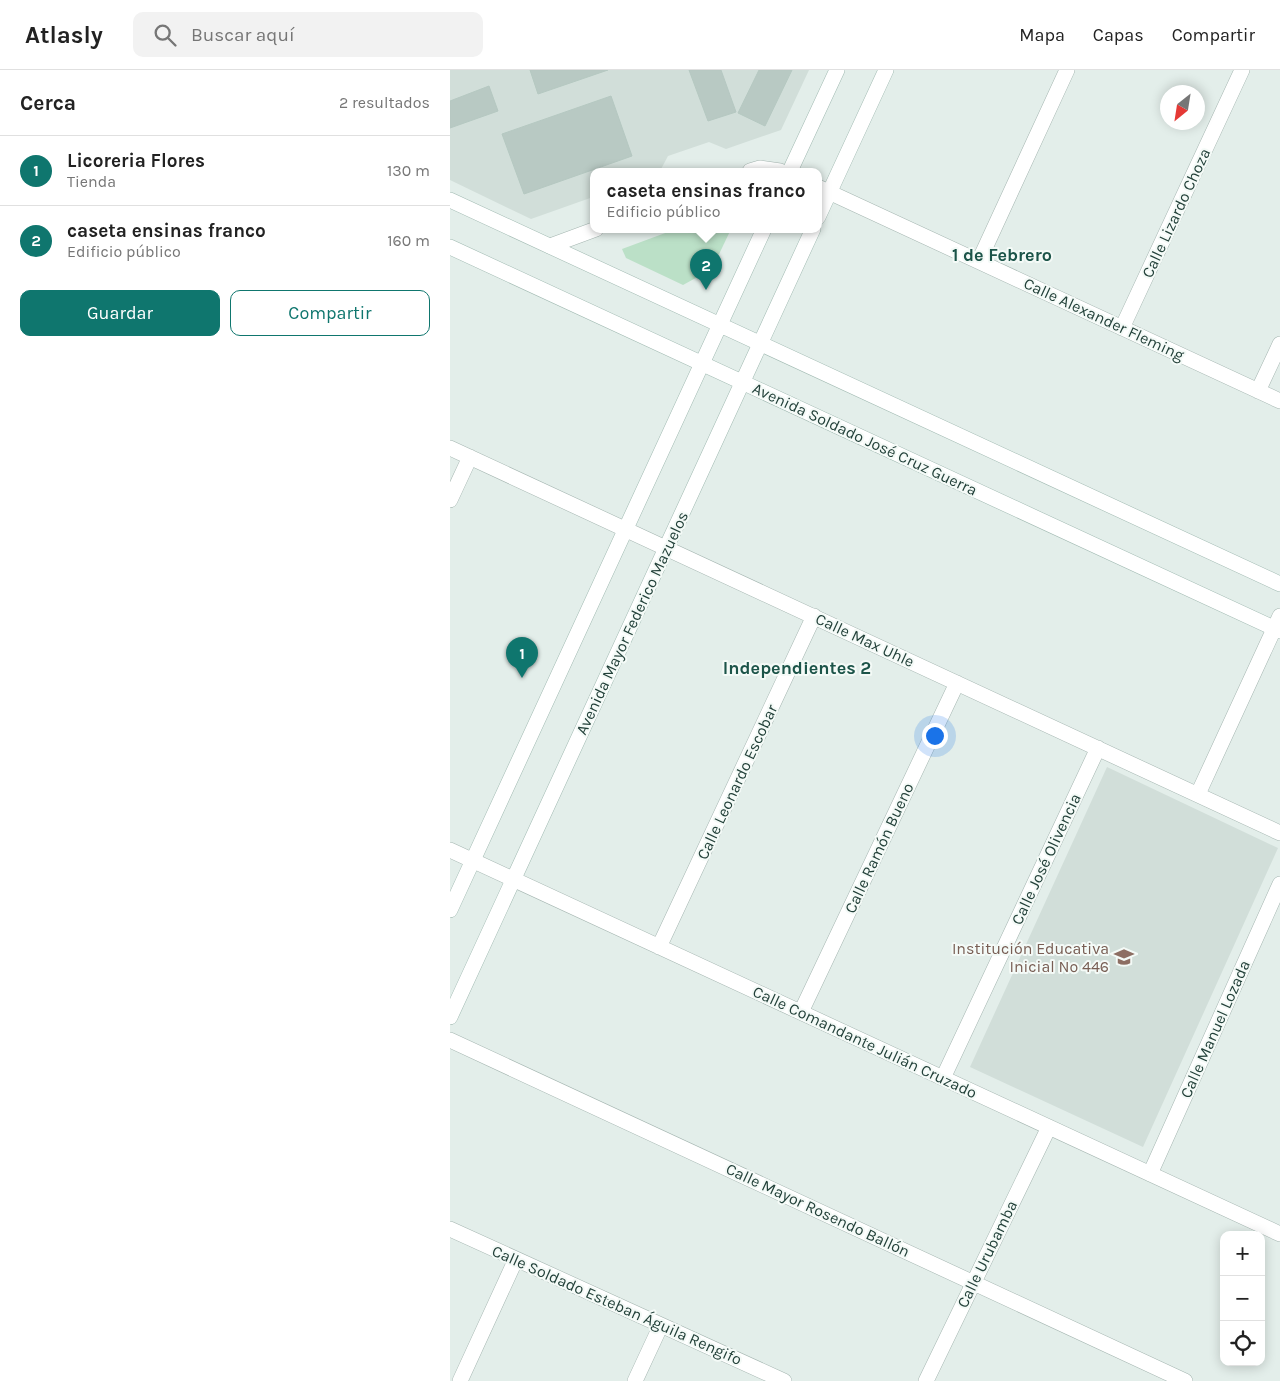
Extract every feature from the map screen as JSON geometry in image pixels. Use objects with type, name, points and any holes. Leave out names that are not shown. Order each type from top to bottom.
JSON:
[{"type":"street","points":[[791,168],[837,70]]},
{"type":"street","points":[[824,189],[886,70]]},
{"type":"street","points":[[979,261],[1067,70]]},
{"type":"street","name":"Calle Lizardo Choza","points":[[1122,328],[1242,70]]},
{"type":"street","name":"Calle Alexander Fleming","points":[[824,189],[1280,401]]},
{"type":"street","points":[[450,200],[1280,584]]},
{"type":"street","points":[[550,246],[590,231]]},
{"type":"street","points":[[450,910],[762,233]]},
{"type":"street","name":"Avenida Mayor Federico Mazuelos","points":[[450,1017],[811,233]]},
{"type":"street","name":"Avenida Soldado José Cruz Guerra","points":[[450,247],[702,364],[1278,625]]},
{"type":"street","points":[[1258,391],[1280,344]]},
{"type":"street","name":"Calle Max Uhle","points":[[450,448],[1280,833]]},
{"type":"street","points":[[450,500],[470,457]]},
{"type":"street","name":"Calle Leonardo Escobar","points":[[660,947],[814,616]]},
{"type":"street","points":[[1198,794],[1278,625]]},
{"type":"street","name":"Calle Ramón Bueno","points":[[801,1012],[957,683]]},
{"type":"street","name":"Calle José Olivencia","points":[[943,1078],[1098,748]]},
{"type":"street","name":"Calle Comandante Julián Cruzado","points":[[450,850],[1280,1234]]},
{"type":"street","name":"Calle Manuel Lozada","points":[[1150,1174],[1280,884]]},
{"type":"street","name":"Calle Mayor Rosendo Ballón","points":[[450,1040],[1185,1381]]},
{"type":"street","name":"Calle Urubamba","points":[[926,1381],[1049,1127]]},
{"type":"street","name":"Calle Soldado Esteban Águila Rengifo","points":[[450,1229],[784,1381]]},
{"type":"street","points":[[460,1381],[516,1259]]},
{"type":"street","points":[[635,1381],[661,1325]]},
{"type":"shaded area","points":[[450,70],[809,70],[781,130],[726,149],[709,142],[668,156],[662,168],[590,168],[590,198],[531,219],[450,180]]},
{"type":"shaded area","name":"Institución Educativa Inicial Nº 446","points":[[1107,767],[1278,848],[1143,1147],[970,1067]]},
{"type":"green space","points":[[665,233],[729,233],[712,269],[683,285],[626,258],[622,249]]},
{"type":"building","points":[[530,70],[608,70],[538,94]]},
{"type":"building","points":[[689,70],[721,70],[736,112],[708,121]]},
{"type":"building","points":[[759,70],[792,70],[765,126],[738,113]]},
{"type":"building","points":[[489,86],[498,111],[450,128],[450,101]]},
{"type":"building","points":[[611,96],[632,156],[598,168],[590,168],[590,171],[524,194],[502,134]]},
{"type":"place","name":"caseta ensinas franco","points":[[706,290]]},
{"type":"place","name":"Licoreria Flores","points":[[522,678]]},
{"type":"place","name":"Institución Educativa Inicial Nº 446","points":[[1124,957]]},
{"type":"district","name":"1 de Febrero","points":[[1002,255]]},
{"type":"district","name":"Independientes 2","points":[[797,668]]}]
